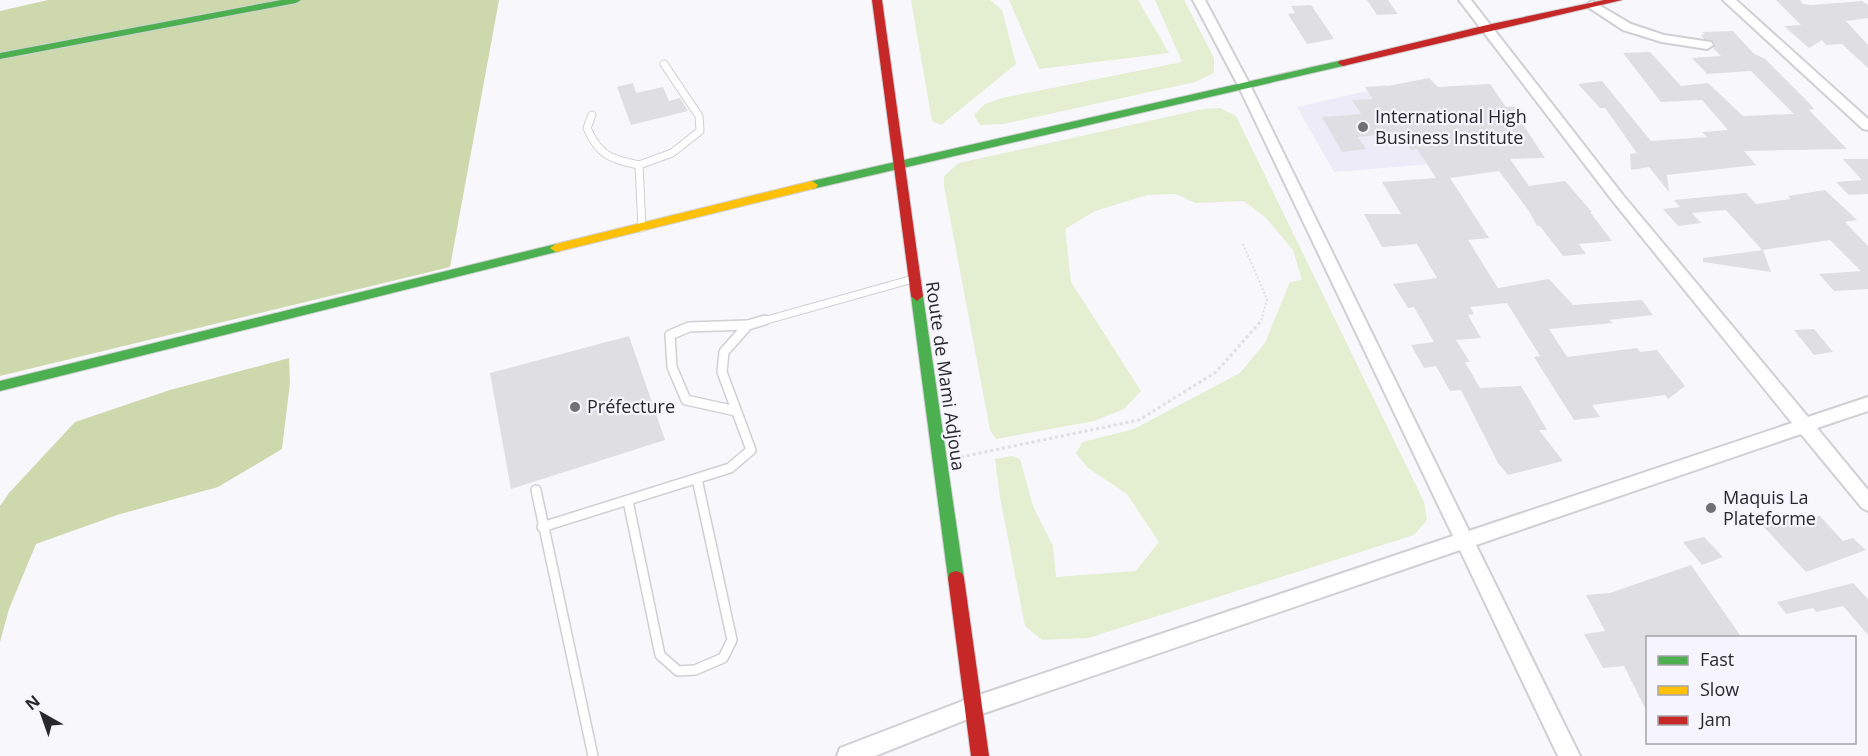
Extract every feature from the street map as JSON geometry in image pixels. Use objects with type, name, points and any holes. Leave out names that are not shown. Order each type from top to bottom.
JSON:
[{"type":"street","points":[[0,56],[296,0]]},
{"type":"street","name":"Route de Mami Adjoua","points":[[877,0],[900,163],[913,279],[980,756]]},
{"type":"street","points":[[1199,0],[1245,87],[1569,756]]},
{"type":"street","points":[[1464,0],[1617,197],[1868,503]]},
{"type":"street","points":[[0,386],[900,163],[1245,87],[1486,28],[1617,0]]},
{"type":"street","points":[[1729,0],[1868,126]]},
{"type":"street","points":[[1592,5],[1627,27],[1662,38],[1707,45]]},
{"type":"street","points":[[848,756],[973,707],[1463,539],[1868,404]]},
{"type":"lane","points":[[592,115],[587,128],[595,148],[613,159],[639,165],[660,160],[686,146],[700,131],[699,116],[664,64]]},
{"type":"lane","points":[[639,165],[642,228]]},
{"type":"lane","points":[[736,411],[686,400],[672,367],[670,335],[689,327],[748,325],[913,279]]},
{"type":"lane","points":[[542,527],[730,468],[751,450],[722,372],[724,352],[748,325]]},
{"type":"lane","points":[[628,501],[660,655],[678,671],[695,670],[723,658],[732,640],[697,479]]},
{"type":"lane","points":[[536,490],[542,527],[593,756]]},
{"type":"path","points":[[939,461],[1139,420],[1216,372],[1263,320],[1267,300],[1243,244]]},
{"type":"shaded area","name":"International High Business Institute","points":[[1387,85],[1442,163],[1334,172],[1297,107],[1367,91],[1365,87]]},
{"type":"green space","points":[[48,0],[499,0],[450,267],[0,376],[0,11]]},
{"type":"green space","points":[[911,0],[990,0],[1002,10],[1016,64],[941,125],[932,121]]},
{"type":"green space","points":[[1009,0],[1138,0],[1169,53],[1039,69]]},
{"type":"green space","points":[[1155,0],[1184,0],[1214,58],[1214,73],[1195,82],[1003,124],[980,125],[974,115],[985,104],[1002,98],[1182,62]]},
{"type":"green space","points":[[1220,108],[1236,116],[1424,502],[1427,520],[1414,535],[1088,638],[1042,640],[1025,626],[995,459],[1012,456],[1020,459],[1033,506],[1053,546],[1056,577],[1136,571],[1159,542],[1127,494],[1088,468],[1076,453],[1083,442],[1134,429],[1240,373],[1265,343],[1290,282],[1302,280],[1293,250],[1266,218],[1244,201],[1195,203],[1176,194],[1147,195],[1095,211],[1065,229],[1071,282],[1141,391],[1124,409],[1094,421],[996,439],[990,430],[944,176],[959,163],[1203,109]]},
{"type":"green space","points":[[289,358],[290,383],[282,449],[218,487],[117,515],[36,544],[9,609],[0,642],[0,506],[9,493],[75,422],[170,390]]},
{"type":"building","points":[[1367,0],[1388,0],[1398,14],[1377,15]]},
{"type":"building","points":[[1776,0],[1800,0],[1803,4],[1812,5],[1862,1],[1868,5],[1868,18],[1846,21],[1868,45],[1868,68],[1842,44],[1826,45],[1822,40],[1809,48],[1784,26],[1801,25]]},
{"type":"building","points":[[1311,5],[1334,39],[1307,44],[1288,14],[1295,13],[1291,6]]},
{"type":"building","points":[[1733,31],[1753,53],[1765,59],[1811,105],[1814,109],[1809,110],[1847,149],[1744,151],[1756,165],[1667,175],[1669,192],[1649,167],[1631,170],[1630,154],[1637,153],[1605,108],[1600,108],[1578,84],[1602,81],[1651,141],[1707,137],[1702,132],[1728,130],[1702,100],[1661,102],[1623,53],[1650,52],[1681,86],[1708,83],[1743,116],[1794,114],[1751,71],[1707,74],[1692,58],[1721,56],[1713,48],[1715,45],[1713,41],[1704,39],[1701,35],[1705,34],[1702,32]]},
{"type":"building","points":[[1429,78],[1438,87],[1490,84],[1506,107],[1514,106],[1524,119],[1520,120],[1545,158],[1510,159],[1529,186],[1565,181],[1592,212],[1590,212],[1612,241],[1579,244],[1586,254],[1563,256],[1540,226],[1537,226],[1529,211],[1499,171],[1450,178],[1489,238],[1468,240],[1498,288],[1549,279],[1573,305],[1642,300],[1653,315],[1609,320],[1613,323],[1549,329],[1567,357],[1637,348],[1640,352],[1657,350],[1685,386],[1668,399],[1665,395],[1592,405],[1600,417],[1574,420],[1534,357],[1540,356],[1507,303],[1470,307],[1474,314],[1468,315],[1481,338],[1456,340],[1470,362],[1465,362],[1480,388],[1521,386],[1547,430],[1539,430],[1563,461],[1508,475],[1498,463],[1461,390],[1450,391],[1436,366],[1424,368],[1411,345],[1434,342],[1414,307],[1408,308],[1393,284],[1437,278],[1417,244],[1382,247],[1364,214],[1401,214],[1382,182],[1436,178],[1417,149],[1411,150],[1400,133],[1358,137],[1366,149],[1342,152],[1322,117],[1361,114],[1352,100],[1373,99],[1365,87],[1388,86]]},
{"type":"building","points":[[633,83],[636,93],[663,87],[669,101],[680,98],[688,111],[631,125],[617,87]]},
{"type":"building","points":[[1843,159],[1868,159],[1868,194],[1849,195],[1836,182],[1862,180]]},
{"type":"building","points":[[1825,190],[1857,220],[1845,222],[1868,246],[1868,289],[1834,291],[1819,274],[1861,271],[1830,240],[1762,250],[1726,210],[1692,213],[1701,223],[1678,226],[1663,209],[1680,207],[1674,200],[1746,193],[1756,204],[1791,199],[1788,196]]},
{"type":"building","points":[[1763,250],[1771,272],[1703,262],[1703,258]]},
{"type":"building","points":[[1814,329],[1833,352],[1814,355],[1794,330]]},
{"type":"building","name":"Préfecture","points":[[629,336],[665,440],[511,489],[490,373]]},
{"type":"building","points":[[1793,514],[1800,521],[1820,516],[1843,541],[1853,538],[1866,550],[1806,572],[1760,523]]},
{"type":"building","points":[[1704,537],[1723,557],[1702,565],[1683,542]]},
{"type":"building","points":[[1691,565],[1741,636],[1646,636],[1646,710],[1624,666],[1603,668],[1584,634],[1605,631],[1586,595],[1610,593]]},
{"type":"building","points":[[1853,583],[1868,599],[1868,635],[1843,606],[1816,612],[1813,608],[1786,614],[1777,602]]},
{"type":"traffic: fast","points":[[0,56],[296,0]]},
{"type":"traffic: fast","points":[[812,185],[1343,63]]},
{"type":"traffic: fast","points":[[0,386],[556,248]]},
{"type":"traffic: fast","points":[[917,296],[956,578]]},
{"type":"traffic: slow","points":[[556,248],[812,185]]},
{"type":"traffic: jam","points":[[877,0],[917,296]]},
{"type":"traffic: jam","points":[[1343,63],[1487,28],[1617,0]]},
{"type":"traffic: jam","points":[[956,578],[980,756]]},
{"type":"place","name":"International High Business Institute","points":[[1363,127]]},
{"type":"place","name":"Préfecture","points":[[575,407]]},
{"type":"place","name":"Maquis La Plateforme","points":[[1711,508]]}]
